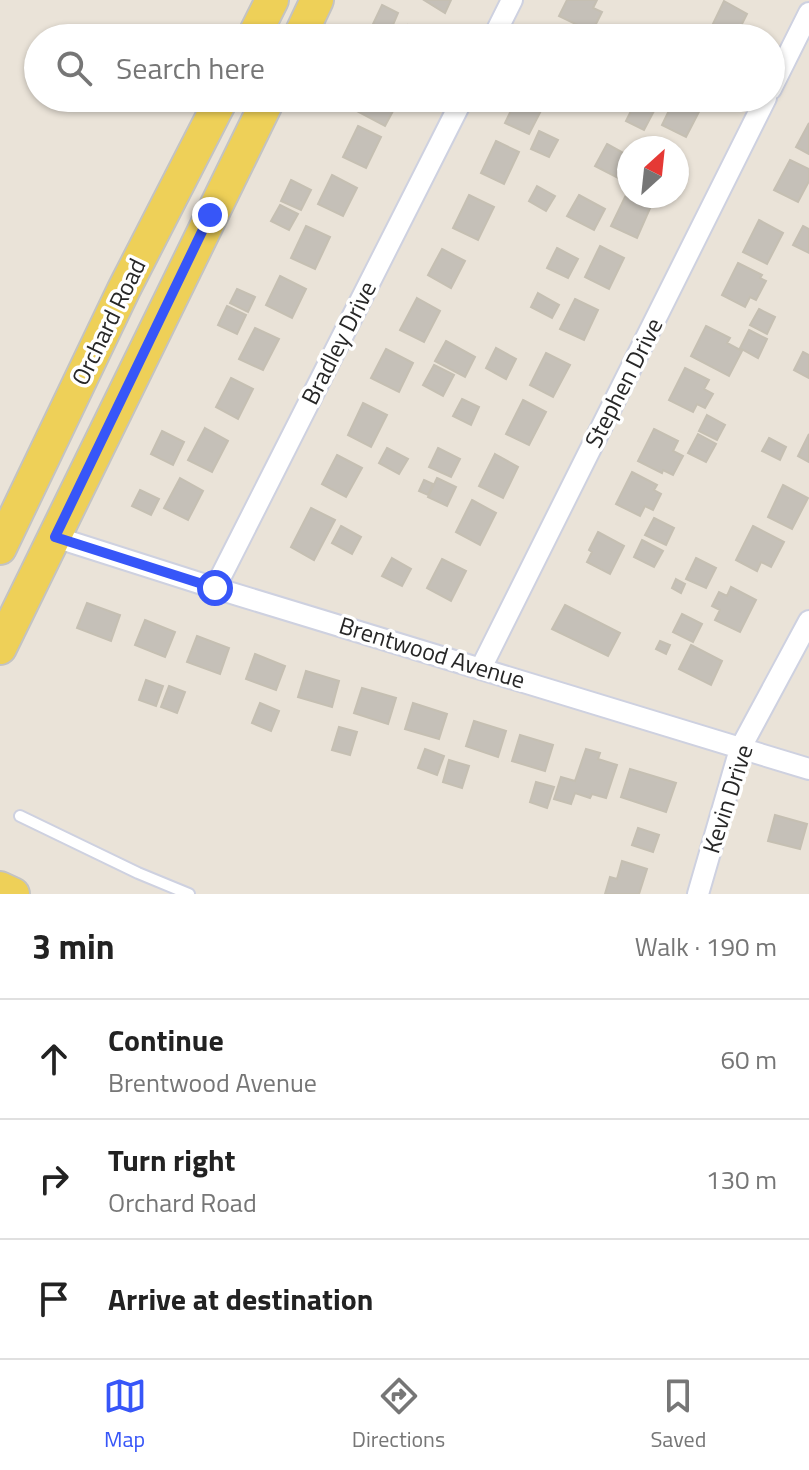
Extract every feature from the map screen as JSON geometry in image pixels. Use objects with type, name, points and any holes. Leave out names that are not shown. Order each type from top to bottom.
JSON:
[{"type":"main road","points":[[260,24],[272,0]]},
{"type":"main road","points":[[306,24],[317,0]]},
{"type":"main road","name":"Orchard Road","points":[[0,548],[131,276],[215,112]]},
{"type":"main road","name":"Orchard Road","points":[[0,648],[262,112]]},
{"type":"main road","points":[[0,888],[13,894]]},
{"type":"street","points":[[500,24],[512,0]]},
{"type":"street","points":[[785,61],[809,13]]},
{"type":"street","name":"Bradley Drive","points":[[215,588],[456,112]]},
{"type":"street","name":"Stephen Drive","points":[[481,668],[759,112]]},
{"type":"street","name":"Brentwood Avenue","points":[[55,537],[809,769]]},
{"type":"street","name":"Kevin Drive","points":[[698,894],[740,749],[809,621]]},
{"type":"lane","points":[[20,816],[189,894]]},
{"type":"building","points":[[424,0],[451,0],[445,13]]},
{"type":"building","points":[[567,0],[597,0],[593,8],[602,12],[596,24],[576,24],[559,16]]},
{"type":"building","points":[[724,1],[747,14],[742,24],[713,24]]},
{"type":"building","points":[[382,5],[398,13],[393,24],[373,24]]},
{"type":"building","points":[[359,112],[392,112],[385,126]]},
{"type":"building","points":[[510,112],[540,112],[529,134],[505,123]]},
{"type":"building","points":[[630,112],[653,112],[644,130],[626,121]]},
{"type":"building","points":[[668,112],[699,112],[684,136],[662,125]]},
{"type":"building","points":[[809,123],[809,154],[796,147]]},
{"type":"building","points":[[358,126],[381,137],[366,168],[343,157]]},
{"type":"building","points":[[539,131],[558,140],[549,157],[531,149]]},
{"type":"building","points":[[496,141],[519,152],[504,184],[481,173]]},
{"type":"building","points":[[607,144],[617,149],[617,177],[595,166]]},
{"type":"building","points":[[790,160],[809,169],[809,181],[798,202],[774,190]]},
{"type":"building","points":[[332,175],[357,188],[343,216],[318,204]]},
{"type":"building","points":[[291,180],[311,190],[301,210],[281,201]]},
{"type":"building","points":[[537,186],[555,196],[546,211],[529,201]]},
{"type":"building","points":[[469,195],[494,207],[478,240],[453,228]]},
{"type":"building","points":[[579,195],[605,209],[594,230],[567,216]]},
{"type":"building","points":[[280,205],[298,214],[289,230],[271,221]]},
{"type":"building","points":[[620,208],[650,208],[637,238],[611,226]]},
{"type":"building","points":[[759,220],[783,233],[767,264],[743,252]]},
{"type":"building","points":[[306,226],[330,237],[315,269],[291,258]]},
{"type":"building","points":[[803,226],[809,229],[809,253],[793,245]]},
{"type":"building","points":[[600,246],[624,258],[609,289],[585,277]]},
{"type":"building","points":[[557,248],[578,259],[568,278],[547,268]]},
{"type":"building","points":[[442,249],[465,261],[451,288],[428,275]]},
{"type":"building","points":[[738,263],[762,275],[760,278],[766,281],[756,300],[750,297],[745,307],[722,295]]},
{"type":"building","points":[[280,276],[306,289],[292,318],[266,305]]},
{"type":"building","points":[[237,289],[255,297],[248,312],[230,303]]},
{"type":"building","points":[[538,293],[559,305],[552,318],[531,307]]},
{"type":"building","points":[[417,298],[440,311],[424,342],[400,330]]},
{"type":"building","points":[[575,299],[598,310],[584,340],[560,329]]},
{"type":"building","points":[[227,306],[246,315],[237,334],[218,325]]},
{"type":"building","points":[[759,309],[775,317],[767,334],[750,325]]},
{"type":"building","points":[[706,326],[730,338],[727,343],[742,351],[729,376],[691,356]]},
{"type":"building","points":[[255,328],[279,339],[263,370],[239,359]]},
{"type":"building","points":[[749,330],[767,339],[758,358],[740,348]]},
{"type":"building","points":[[446,341],[475,357],[465,377],[435,361]]},
{"type":"building","points":[[496,348],[516,359],[506,379],[486,368]]},
{"type":"building","points":[[386,349],[413,363],[399,392],[371,378]]},
{"type":"building","points":[[803,352],[809,355],[809,378],[794,370]]},
{"type":"building","points":[[546,353],[570,365],[553,397],[530,385]]},
{"type":"building","points":[[434,365],[454,375],[443,396],[423,385]]},
{"type":"building","points":[[685,368],[709,380],[704,389],[713,394],[705,408],[697,404],[693,412],[669,400]]},
{"type":"building","points":[[231,378],[253,389],[238,419],[216,407]]},
{"type":"building","points":[[462,399],[479,407],[471,425],[453,416]]},
{"type":"building","points":[[523,400],[546,412],[529,445],[506,434]]},
{"type":"building","points":[[363,403],[387,415],[371,447],[348,435]]},
{"type":"building","points":[[707,415],[725,425],[717,440],[699,431]]},
{"type":"building","points":[[205,428],[228,441],[212,472],[188,460]]},
{"type":"building","points":[[654,429],[678,441],[673,451],[683,456],[673,475],[638,461]]},
{"type":"building","points":[[162,431],[184,442],[173,465],[151,454]]},
{"type":"building","points":[[698,434],[716,444],[706,462],[688,453]]},
{"type":"building","points":[[809,434],[809,462],[798,456]]},
{"type":"building","points":[[769,438],[786,447],[780,460],[762,451]]},
{"type":"building","points":[[387,448],[408,459],[399,474],[379,463]]},
{"type":"building","points":[[438,448],[460,459],[451,477],[429,467]]},
{"type":"building","points":[[495,454],[518,467],[503,498],[479,486]]},
{"type":"building","points":[[337,455],[362,468],[346,497],[322,484]]},
{"type":"building","points":[[632,472],[657,485],[654,490],[661,494],[653,510],[645,506],[640,516],[616,504]]},
{"type":"building","points":[[180,478],[203,491],[188,520],[164,508]]},
{"type":"building","points":[[437,478],[456,487],[447,506],[428,497]]},
{"type":"building","points":[[424,480],[433,484],[428,495],[419,491]]},
{"type":"building","points":[[783,485],[808,498],[792,529],[768,517]]},
{"type":"building","points":[[140,490],[159,499],[151,515],[132,506]]},
{"type":"building","points":[[472,500],[496,513],[480,545],[456,532]]},
{"type":"building","points":[[311,508],[335,520],[314,560],[291,547]]},
{"type":"building","points":[[654,518],[674,528],[666,545],[645,535]]},
{"type":"building","points":[[341,526],[361,537],[352,554],[332,543]]},
{"type":"building","points":[[753,526],[784,542],[771,567],[761,562],[757,571],[736,560]]},
{"type":"building","points":[[598,532],[624,546],[610,574],[587,562]]},
{"type":"building","points":[[642,540],[663,551],[654,567],[634,557]]},
{"type":"building","points":[[392,558],[411,569],[402,586],[382,576]]},
{"type":"building","points":[[696,558],[716,568],[706,588],[686,579]]},
{"type":"building","points":[[442,559],[466,571],[451,601],[427,588]]},
{"type":"building","points":[[676,579],[685,584],[681,593],[672,588]]},
{"type":"building","points":[[731,587],[756,600],[740,632],[715,620],[720,610],[712,606],[719,592],[727,596]]},
{"type":"building","points":[[87,603],[120,615],[111,641],[77,628]]},
{"type":"building","points":[[565,605],[620,633],[608,656],[552,629]]},
{"type":"building","points":[[682,614],[702,624],[693,642],[673,632]]},
{"type":"building","points":[[145,620],[175,632],[165,657],[135,645]]},
{"type":"building","points":[[197,636],[229,648],[220,674],[187,662]]},
{"type":"building","points":[[660,641],[670,645],[666,654],[656,649]]},
{"type":"building","points":[[691,645],[722,661],[711,685],[679,669]]},
{"type":"building","points":[[255,654],[285,666],[276,690],[246,679]]},
{"type":"building","points":[[306,671],[339,681],[332,707],[298,697]]},
{"type":"building","points":[[146,680],[163,686],[156,706],[139,700]]},
{"type":"building","points":[[169,686],[185,692],[177,713],[161,707]]},
{"type":"building","points":[[362,688],[396,698],[388,724],[354,713]]},
{"type":"building","points":[[260,703],[279,711],[271,731],[252,723]]},
{"type":"building","points":[[413,703],[447,714],[439,739],[405,729]]},
{"type":"building","points":[[474,721],[506,731],[498,757],[466,746]]},
{"type":"building","points":[[339,727],[357,732],[350,755],[332,750]]},
{"type":"building","points":[[520,735],[553,745],[545,771],[512,761]]},
{"type":"building","points":[[425,749],[444,756],[437,775],[418,768]]},
{"type":"building","points":[[586,749],[600,753],[598,759],[617,765],[606,798],[592,794],[590,798],[575,793],[571,804],[554,799],[561,777],[575,781]]},
{"type":"building","points":[[449,760],[469,766],[462,788],[443,782]]},
{"type":"building","points":[[630,769],[676,783],[666,812],[621,797]]},
{"type":"building","points":[[536,782],[554,787],[547,808],[530,802]]},
{"type":"building","points":[[775,815],[807,824],[800,849],[768,841]]},
{"type":"building","points":[[638,828],[659,835],[653,852],[632,845]]},
{"type":"building","points":[[622,861],[647,869],[639,894],[605,894],[610,877],[617,879]]},
{"type":"route","points":[[210,215],[55,537],[215,588]]}]
